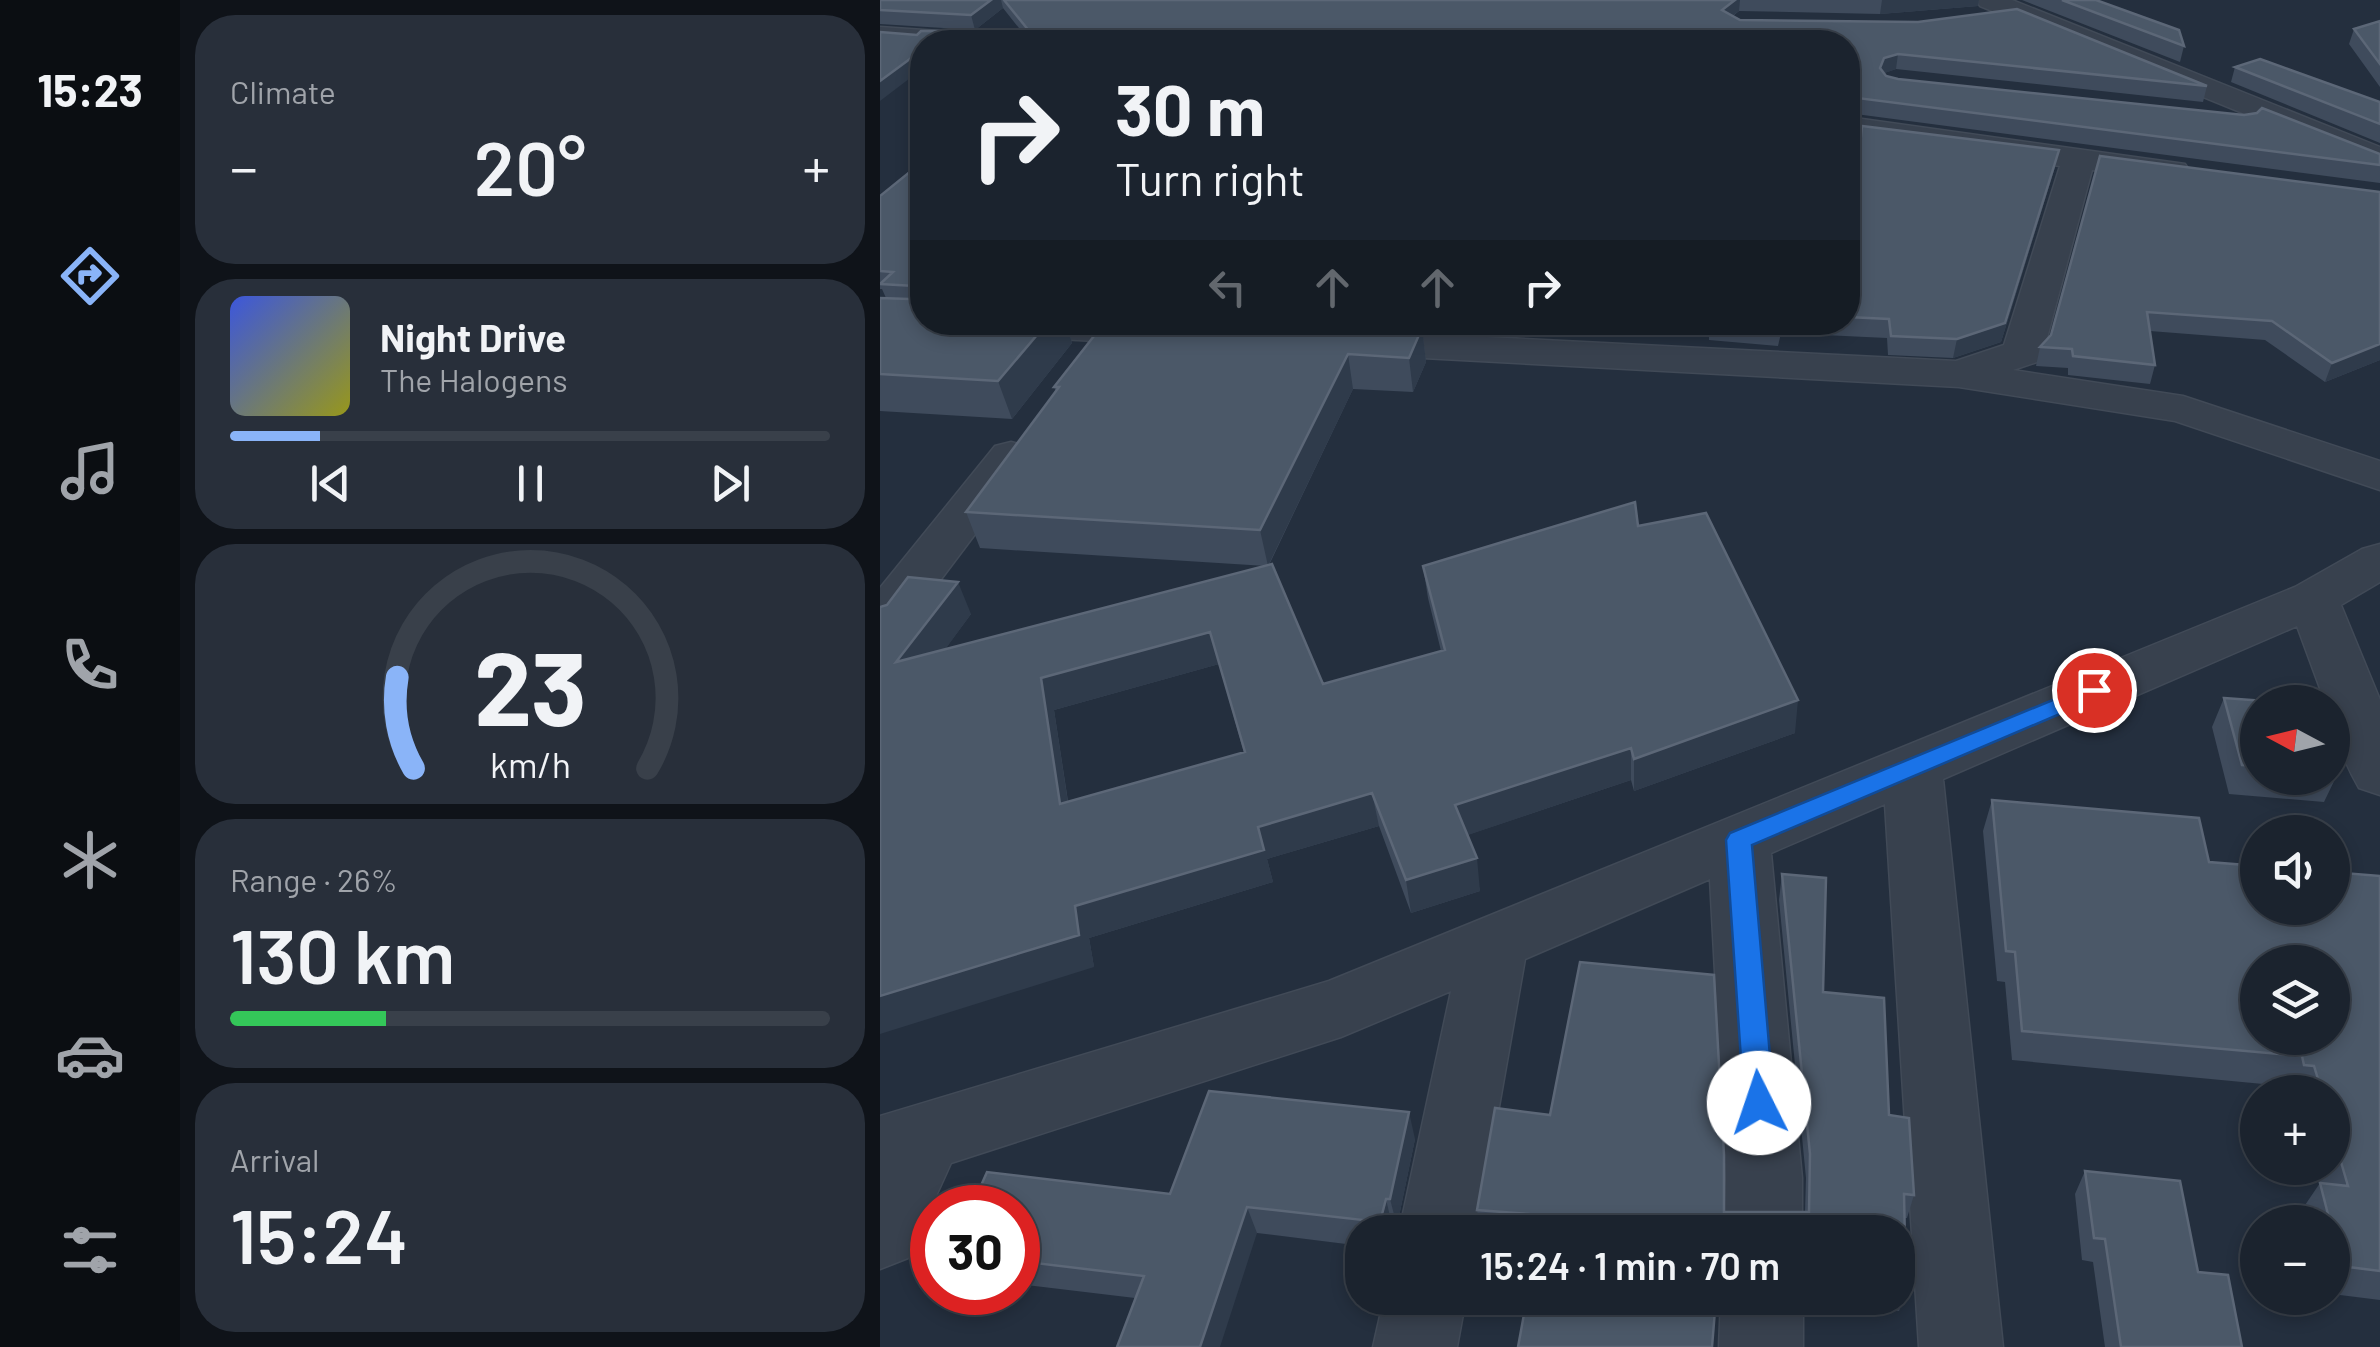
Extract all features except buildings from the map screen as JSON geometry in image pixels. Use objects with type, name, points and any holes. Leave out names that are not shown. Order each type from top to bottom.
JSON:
[{"type":"street","points":[[1989,0],[2380,158]]},
{"type":"street","points":[[1967,21],[2020,11]]},
{"type":"street","points":[[880,35],[910,37]]},
{"type":"street","points":[[2084,73],[2144,76],[2170,72]]},
{"type":"street","points":[[2187,115],[2293,123]]},
{"type":"street","points":[[1860,129],[2208,176]]},
{"type":"street","points":[[1959,374],[2022,354],[2079,158]]},
{"type":"street","points":[[1074,376],[1106,335]]},
{"type":"street","points":[[1304,340],[1474,335],[1959,374],[2183,409],[2380,476]]},
{"type":"street","points":[[880,623],[1038,422]]},
{"type":"street","points":[[880,1231],[903,1144],[1341,1006],[2312,599],[2380,560]]},
{"type":"street","points":[[2312,599],[2380,774]]},
{"type":"street","points":[[1912,767],[1960,1347]]},
{"type":"street","points":[[1739,840],[1764,1215]]},
{"type":"street","points":[[1441,1215],[1495,942]]},
{"type":"street","points":[[1415,1347],[1422,1315]]},
{"type":"street","points":[[1761,1347],[1762,1315]]},
{"type":"route","points":[[1759,1103],[1739,840],[2094,690]]}]
